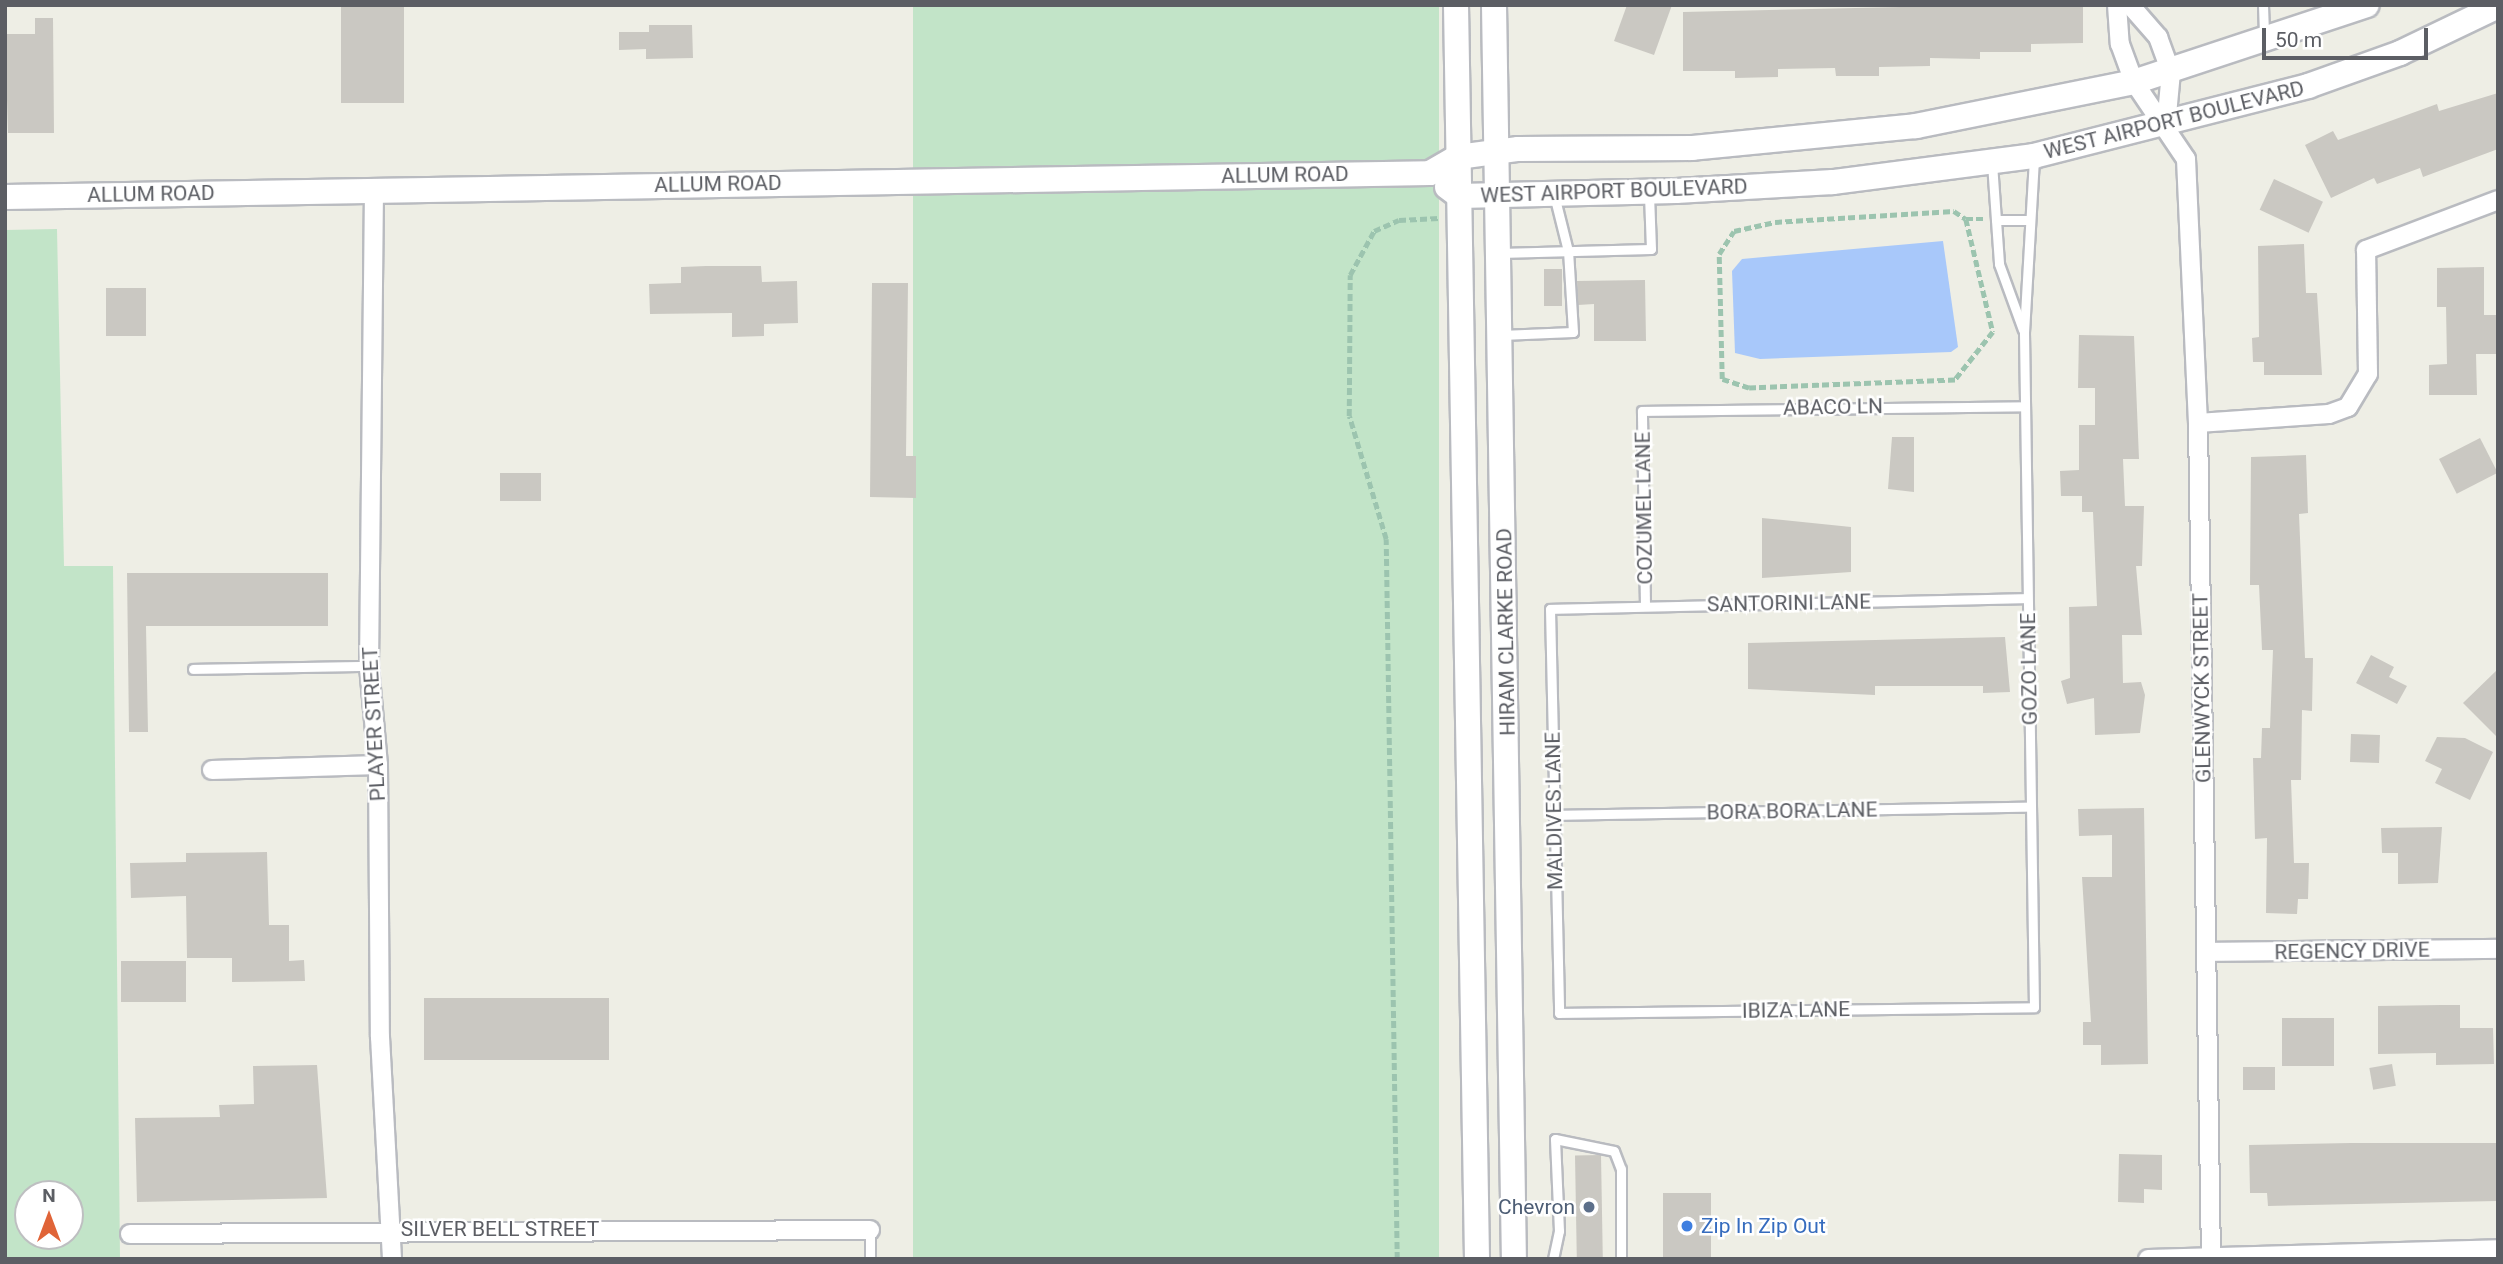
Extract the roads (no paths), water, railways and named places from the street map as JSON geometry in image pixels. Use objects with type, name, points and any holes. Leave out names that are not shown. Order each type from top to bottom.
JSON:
[{"type":"main road","name":"HIRAM CLARKE ROAD","points":[[1456,5],[1477,1259]]},
{"type":"main road","name":"HIRAM CLARKE ROAD","points":[[1494,5],[1510,837],[1514,1259]]},
{"type":"main road","name":"WEST AIRPORT BOULEVARD","points":[[1458,157],[1496,152],[1828,139],[2134,82],[2264,44],[2367,5]]},
{"type":"main road","name":"WEST AIRPORT BOULEVARD","points":[[1459,197],[1649,192],[1833,182],[2034,156],[2166,127],[2331,78],[2498,6]]},
{"type":"main road","name":"ALLUM ROAD","points":[[5,197],[1430,173],[1458,157]]},
{"type":"main road","points":[[1430,173],[1459,197]]},
{"type":"main road","points":[[1465,555],[1504,555]]},
{"type":"main road","points":[[1470,838],[1510,837]]},
{"type":"main road","points":[[1475,1124],[1514,1126]]},
{"type":"street","name":"GLENWYCK STREET","points":[[2117,5],[2120,44],[2134,82],[2186,159],[2198,424],[2211,1256]]},
{"type":"street","points":[[2130,5],[2158,37],[2171,72],[2166,127]]},
{"type":"street","name":"PLAYER STREET","points":[[374,189],[369,666],[378,765],[388,1229],[392,1259]]},
{"type":"street","points":[[2198,424],[2329,414],[2356,401],[2368,374],[2366,250],[2498,200]]},
{"type":"street","points":[[212,770],[378,765]]},
{"type":"street","name":"REGENCY DRIVE","points":[[2207,952],[2498,949]]},
{"type":"street","name":"SILVER BELL STREET","points":[[130,1234],[388,1229],[870,1230]]},
{"type":"street","points":[[2148,1259],[2498,1250]]},
{"type":"lane","points":[[2263,5],[2264,44]]},
{"type":"lane","name":"GOZO LANE","points":[[2034,156],[2024,332],[2034,1007]]},
{"type":"lane","points":[[1992,162],[1999,264],[2024,332]]},
{"type":"lane","points":[[1497,253],[1651,249],[1649,192]]},
{"type":"lane","points":[[1499,335],[1573,332],[1568,251],[1553,194]]},
{"type":"lane","points":[[1996,220],[2030,220]]},
{"type":"lane","name":"ABACO LN","points":[[1642,411],[2025,406]]},
{"type":"lane","name":"COZUMEL LANE","points":[[1642,411],[1645,606]]},
{"type":"lane","name":"SANTORINI LANE","points":[[1550,609],[2028,598]]},
{"type":"lane","name":"MALDIVES LANE","points":[[1550,609],[1559,1013]]},
{"type":"lane","points":[[193,669],[369,666]]},
{"type":"lane","name":"BORA BORA LANE","points":[[1553,815],[2031,807]]},
{"type":"lane","name":"IBIZA LANE","points":[[1559,1013],[2034,1007]]},
{"type":"lane","points":[[1553,1259],[1559,1231],[1555,1139],[1614,1151],[1621,1169],[1621,1259]]},
{"type":"lane","points":[[870,1230],[870,1259]]},
{"type":"water","points":[[1943,241],[1958,347],[1951,352],[1760,359],[1735,353],[1732,271],[1742,259]]},
{"type":"place","name":"Chevron","points":[[1589,1207]]},
{"type":"place","name":"Zip In Zip Out","points":[[1687,1226]]}]
